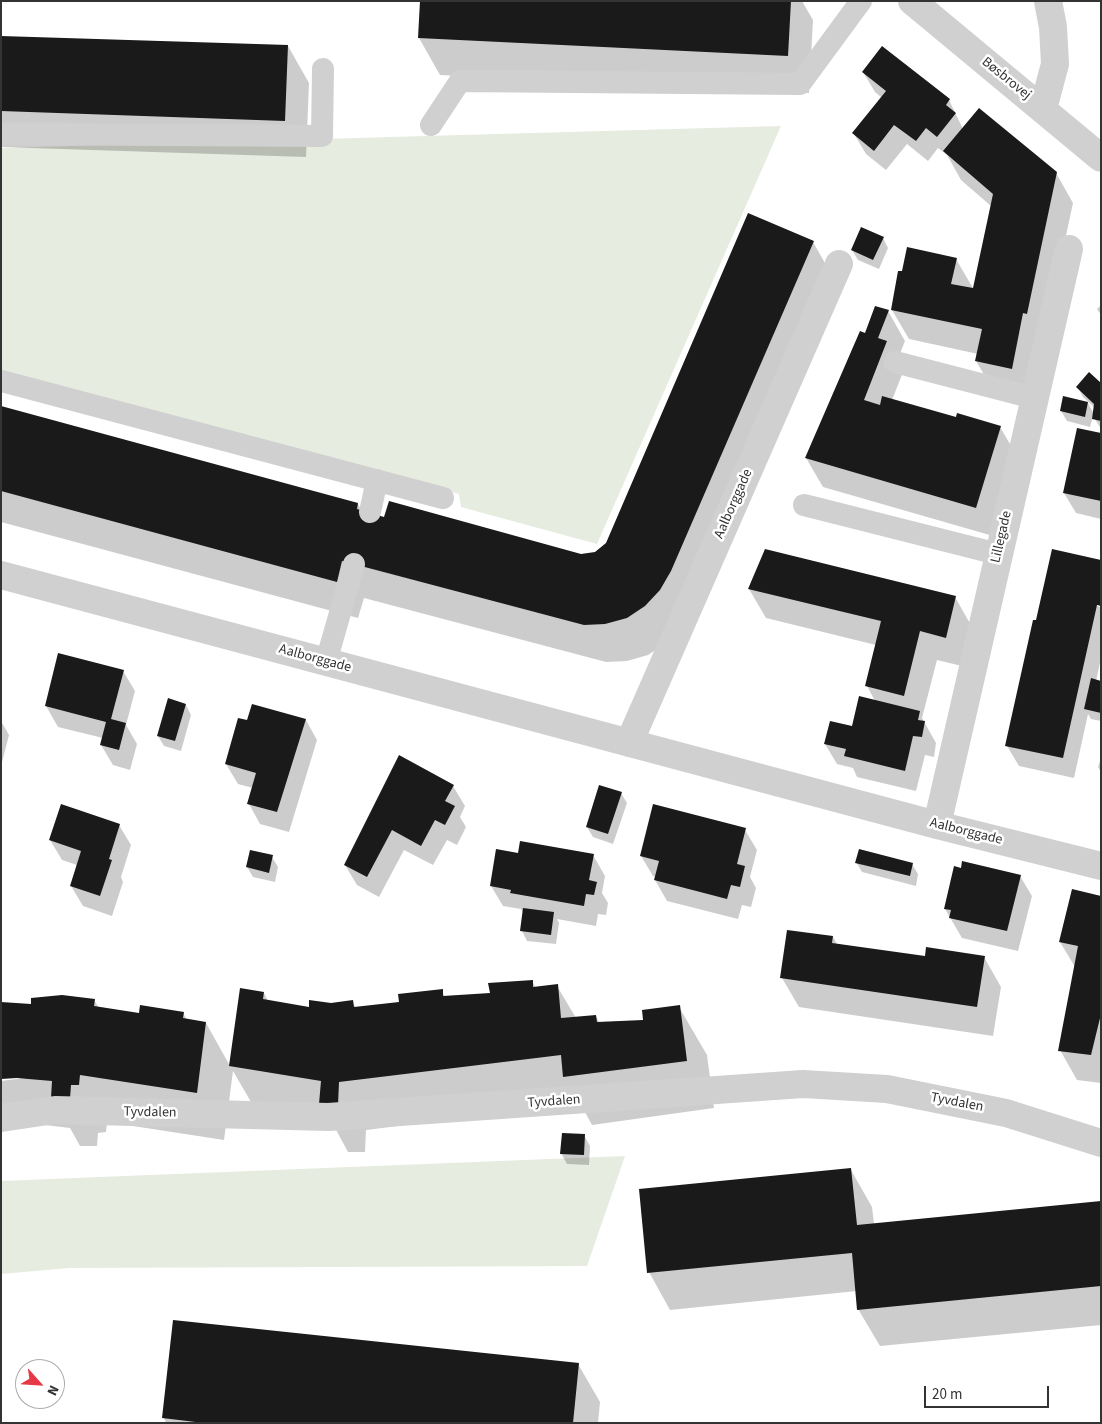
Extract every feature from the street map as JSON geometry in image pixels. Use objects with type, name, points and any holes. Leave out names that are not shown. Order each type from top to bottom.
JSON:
[{"type":"street","name":"Bøsbrovej","points":[[912,1],[1101,158]]},
{"type":"street","points":[[1043,109],[1054,64],[1053,27],[1048,1]]},
{"type":"street","name":"Lillegade","points":[[937,825],[1068,249]]},
{"type":"street","name":"Aalborggade","points":[[629,743],[839,264]]},
{"type":"street","name":"Aalborggade","points":[[1,575],[937,825],[1101,866]]},
{"type":"street","name":"Tyvdalen","points":[[1,1118],[54,1110],[328,1117],[803,1084],[887,1089],[1006,1113],[1101,1143]]},
{"type":"lane","points":[[431,126],[460,81],[800,84],[862,1]]},
{"type":"lane","points":[[1,134],[322,136],[323,69]]},
{"type":"lane","points":[[894,362],[1034,398]]},
{"type":"lane","points":[[1,381],[443,498]]},
{"type":"lane","points":[[370,512],[377,480]]},
{"type":"lane","points":[[804,506],[998,554]]},
{"type":"lane","points":[[326,662],[354,564]]},
{"type":"shaded area","points":[[781,126],[597,544],[461,507],[459,494],[1,372],[1,148]]},
{"type":"shaded area","points":[[625,1156],[587,1266],[69,1268],[1,1274],[1,1181]]},
{"type":"building","points":[[420,1],[791,1],[788,56],[418,38]]},
{"type":"building","points":[[1,36],[288,45],[285,121],[1,111]]},
{"type":"building","points":[[882,46],[950,99],[946,105],[956,113],[937,137],[926,128],[916,141],[894,125],[874,151],[852,133],[886,91],[862,72]]},
{"type":"building","points":[[979,108],[1057,172],[1027,314],[1023,313],[1012,369],[975,361],[982,329],[891,310],[898,271],[902,271],[907,247],[957,258],[951,284],[973,288],[993,194],[943,151]]},
{"type":"building","points":[[748,213],[814,241],[671,571],[660,590],[645,606],[627,618],[605,624],[584,625],[342,561],[337,582],[1,491],[1,406],[358,503],[357,509],[384,517],[389,501],[581,554],[595,552],[606,543]]},
{"type":"building","points":[[861,227],[884,237],[873,260],[851,250]]},
{"type":"building","points":[[875,306],[889,310],[878,338],[887,341],[864,400],[880,405],[882,396],[956,417],[957,413],[1001,426],[976,508],[805,458],[860,331],[865,333]]},
{"type":"building","points":[[1089,372],[1101,383],[1101,421],[1092,419],[1094,404],[1076,387]]},
{"type":"building","points":[[1063,396],[1088,402],[1085,417],[1060,411]]},
{"type":"building","points":[[1077,428],[1101,433],[1101,501],[1063,493]]},
{"type":"building","points":[[765,549],[956,596],[946,638],[920,631],[904,696],[865,686],[881,621],[748,589]]},
{"type":"building","points":[[1052,549],[1101,560],[1101,606],[1097,605],[1063,758],[1005,746],[1033,620],[1036,620]]},
{"type":"building","points":[[58,653],[124,670],[111,719],[126,723],[119,750],[100,745],[106,722],[45,706]]},
{"type":"building","points":[[1091,678],[1101,681],[1101,713],[1084,709]]},
{"type":"building","points":[[859,696],[920,711],[918,720],[925,721],[922,737],[913,736],[905,771],[844,756],[846,749],[824,744],[830,721],[852,726]]},
{"type":"building","points":[[168,698],[186,704],[175,741],[157,736]]},
{"type":"building","points":[[252,704],[306,719],[277,812],[247,804],[256,773],[225,764],[238,718],[247,720]]},
{"type":"building","points":[[399,755],[454,785],[445,801],[455,806],[445,825],[435,820],[421,846],[392,830],[367,877],[344,865]]},
{"type":"building","points":[[599,785],[622,792],[608,834],[586,827]]},
{"type":"building","points":[[61,804],[120,824],[109,859],[112,860],[100,896],[70,886],[81,851],[49,840]]},
{"type":"building","points":[[653,804],[746,828],[737,864],[745,866],[740,887],[731,885],[727,899],[654,880],[659,861],[640,856]]},
{"type":"building","points":[[520,841],[594,854],[589,880],[597,882],[594,895],[586,894],[584,906],[510,893],[511,890],[490,886],[496,849],[518,853]]},
{"type":"building","points":[[859,849],[913,863],[910,876],[855,863]]},
{"type":"building","points":[[250,850],[273,855],[269,873],[246,867]]},
{"type":"building","points":[[962,861],[1021,875],[1007,931],[949,918],[951,910],[944,909],[954,866],[961,868]]},
{"type":"building","points":[[1072,889],[1101,896],[1101,1014],[1091,1055],[1058,1051],[1078,946],[1059,942]]},
{"type":"building","points":[[523,908],[554,912],[551,935],[520,931]]},
{"type":"building","points":[[787,930],[833,936],[832,943],[925,956],[926,947],[985,956],[977,1007],[780,978]]},
{"type":"building","points":[[533,980],[533,987],[558,984],[561,1018],[596,1015],[597,1022],[643,1020],[642,1010],[680,1005],[687,1061],[563,1077],[561,1055],[339,1082],[338,1105],[319,1104],[321,1081],[229,1066],[240,988],[264,992],[263,999],[309,1007],[309,1000],[331,1003],[353,1000],[354,1007],[399,1002],[398,994],[443,989],[443,996],[490,993],[488,983]]},
{"type":"building","points":[[62,995],[95,999],[94,1006],[139,1013],[140,1005],[184,1012],[183,1018],[206,1022],[197,1093],[80,1075],[79,1085],[71,1085],[70,1099],[51,1098],[52,1081],[17,1078],[1,1079],[1,1002],[31,1004],[31,998]]},
{"type":"building","points":[[562,1133],[585,1134],[584,1155],[560,1154]]},
{"type":"building","points":[[851,1168],[857,1225],[1101,1201],[1101,1286],[857,1310],[852,1253],[647,1273],[639,1189]]},
{"type":"building","points":[[173,1320],[579,1363],[573,1423],[204,1423],[162,1418]]}]
